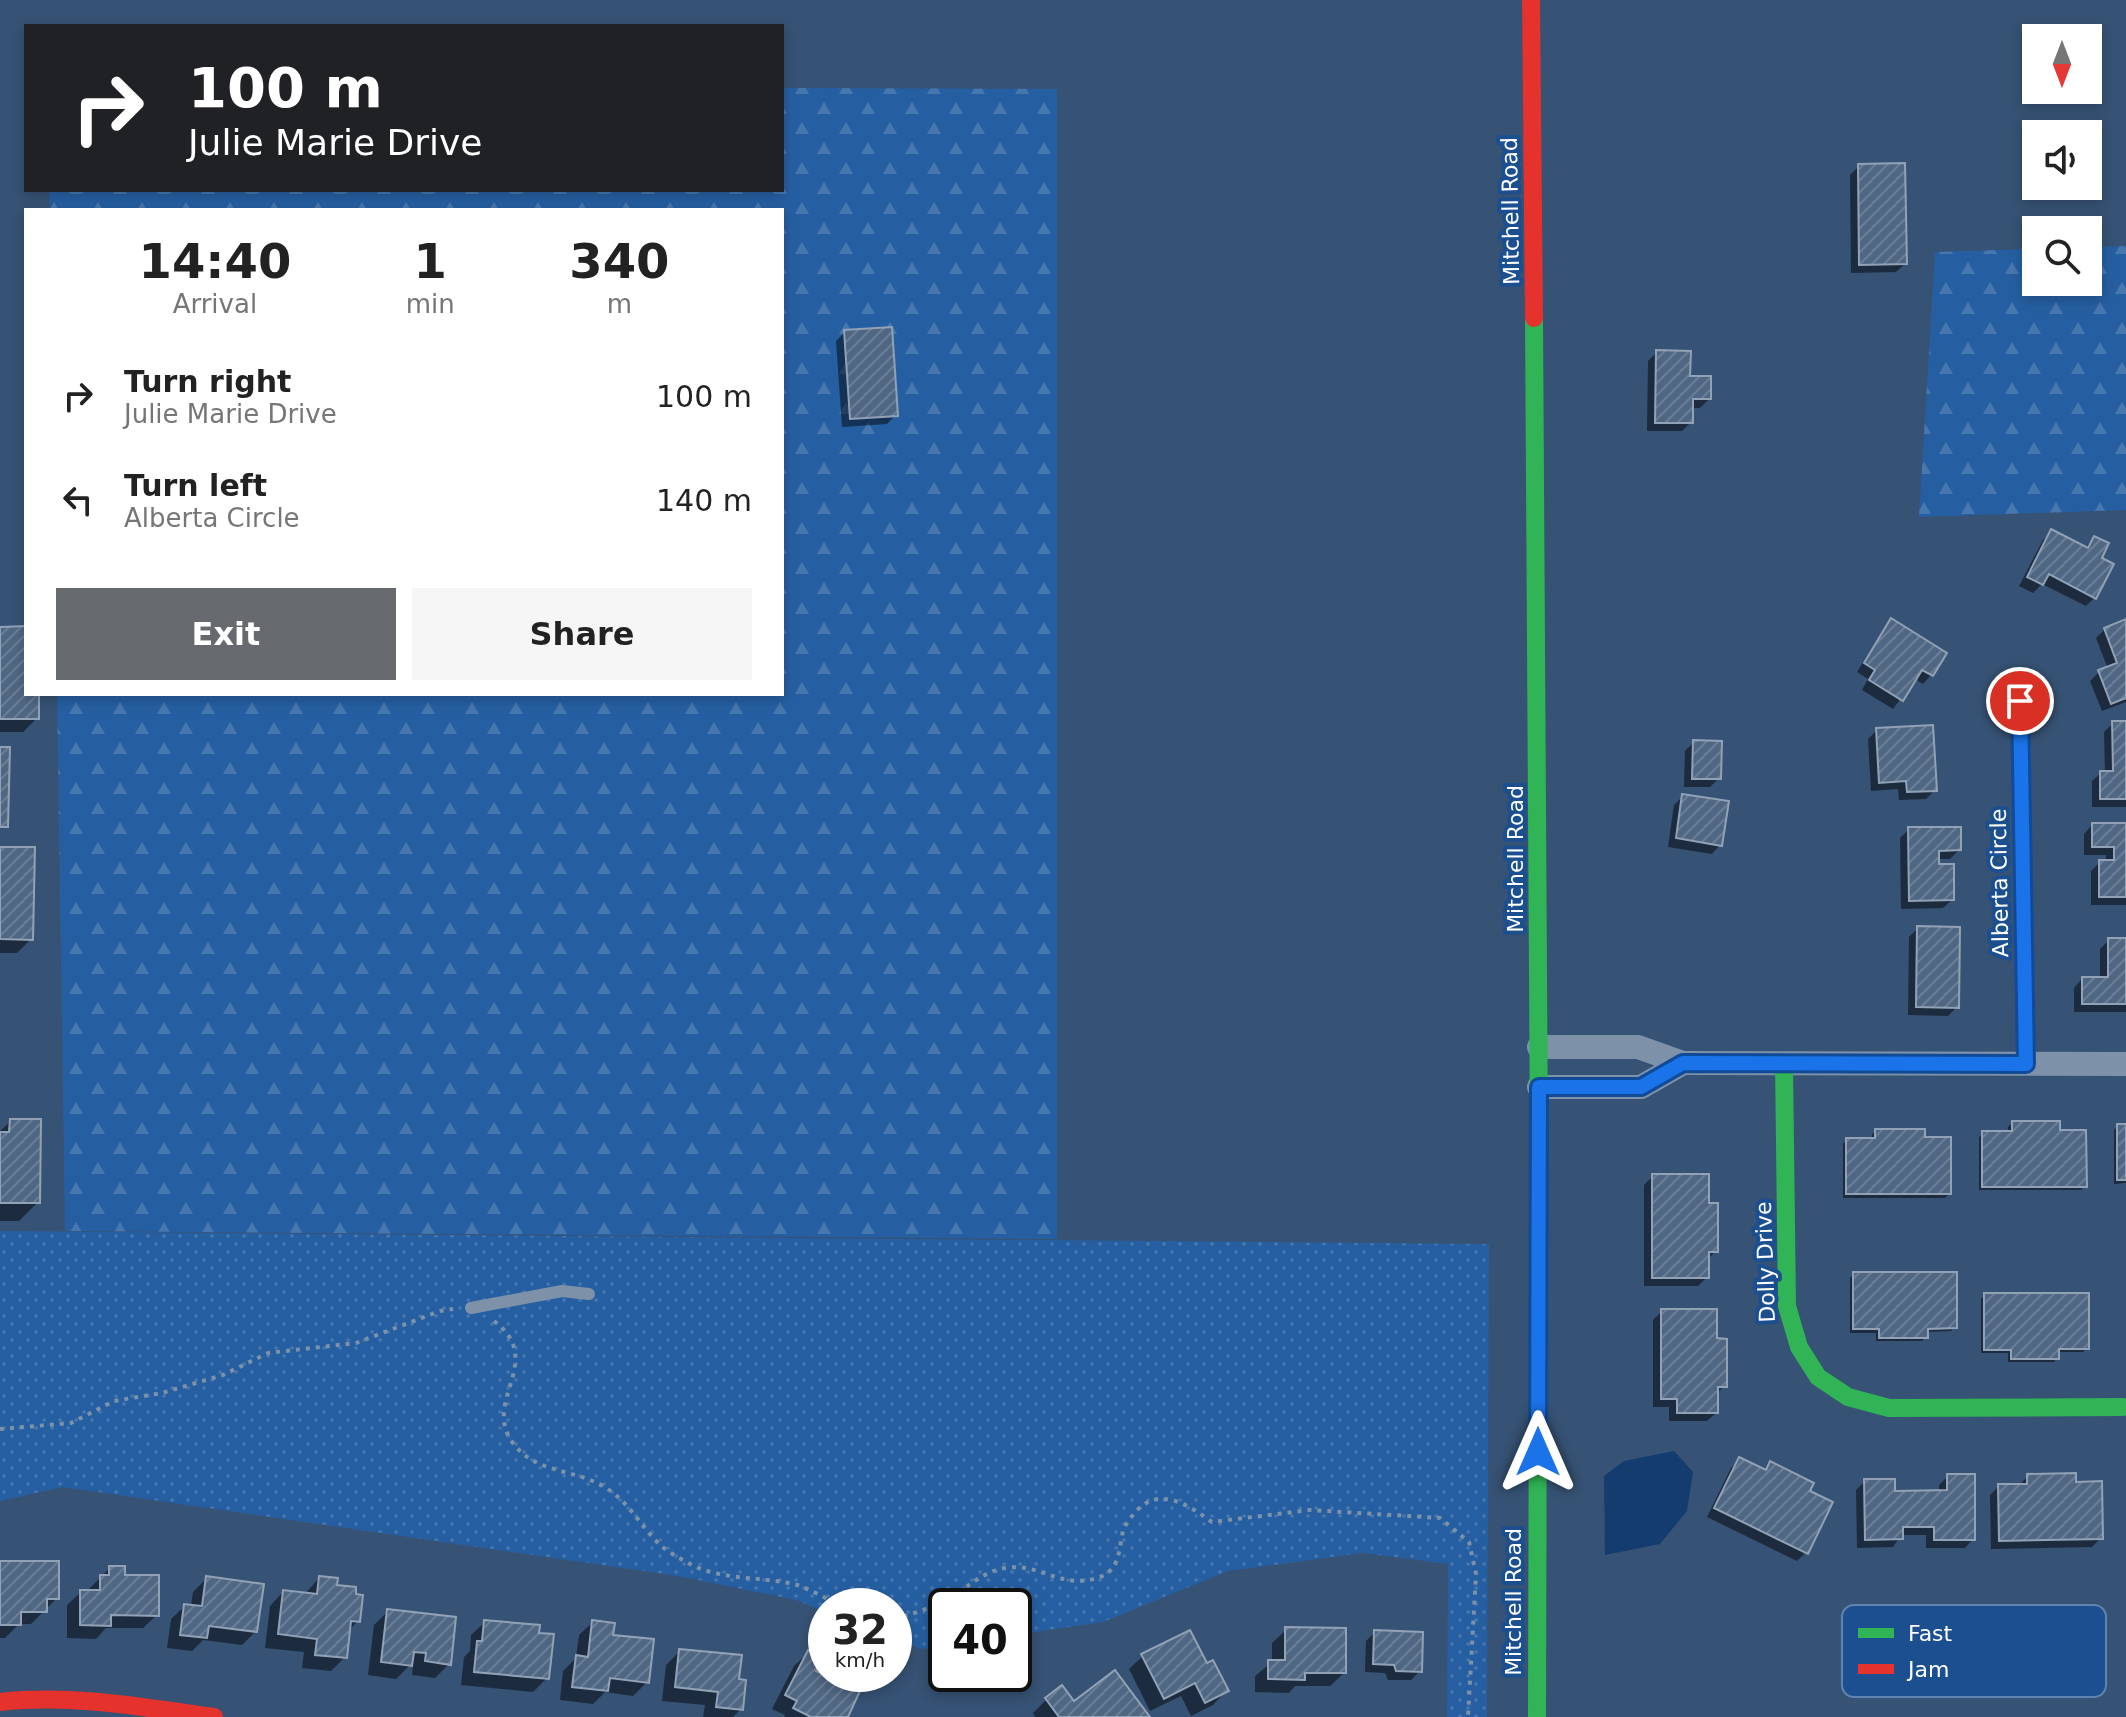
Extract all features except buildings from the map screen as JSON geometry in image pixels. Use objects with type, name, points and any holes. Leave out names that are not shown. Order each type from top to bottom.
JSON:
[{"type":"street","name":"Mitchell Road","points":[[1531,0],[1539,1047],[1537,1717]]},
{"type":"street","name":"Alberta Circle","points":[[2020,701],[2026,1064]]},
{"type":"street","points":[[1539,1047],[1638,1047],[1683,1063],[2126,1064]]},
{"type":"street","points":[[1539,1087],[1641,1087],[1683,1063]]},
{"type":"street","name":"Dolly Drive","points":[[1784,1063],[1787,1306],[1799,1353],[1816,1376],[1860,1405],[1889,1408],[2123,1407]]},
{"type":"street","points":[[0,1702],[25,1698],[96,1701],[203,1716]]},
{"type":"lane","points":[[471,1308],[562,1291],[589,1294]]},
{"type":"path","points":[[0,1429],[71,1423],[114,1401],[162,1393],[207,1379],[268,1353],[356,1343],[440,1311],[471,1308],[508,1332],[514,1345],[515,1365],[502,1419],[506,1434],[515,1447],[550,1469],[575,1474],[611,1490],[629,1505],[658,1543],[694,1566],[743,1579],[800,1586],[808,1590]]},
{"type":"path","points":[[912,1615],[1003,1568],[1019,1567],[1074,1583],[1103,1576],[1119,1559],[1124,1527],[1139,1508],[1150,1500],[1166,1497],[1191,1507],[1212,1522],[1310,1510],[1440,1518],[1469,1542],[1476,1574],[1468,1717]]},
{"type":"green space","points":[[784,88],[1057,89],[1057,1239],[65,1231],[57,696],[784,696],[784,208],[50,208],[49,192],[784,192]]},
{"type":"green space","points":[[2126,246],[2126,510],[1919,517],[1935,252],[2022,249],[2022,296],[2102,296],[2102,247]]},
{"type":"green space","points":[[0,1231],[1489,1244],[1487,1717],[1447,1717],[1448,1564],[1363,1553],[1228,1571],[1103,1622],[1032,1632],[1032,1588],[928,1588],[928,1648],[921,1649],[912,1645],[912,1588],[808,1588],[808,1605],[678,1576],[63,1487],[0,1501]]},
{"type":"shaded area","points":[[1674,1451],[1693,1472],[1687,1511],[1660,1544],[1605,1555],[1604,1476],[1624,1461]]},
{"type":"traffic: fast","points":[[1534,318],[1539,1137]]},
{"type":"traffic: fast","points":[[2020,701],[2026,1064]]},
{"type":"traffic: fast","points":[[1784,1063],[1787,1306],[1799,1347],[1818,1377],[1848,1397],[1889,1408],[2123,1407]]},
{"type":"traffic: fast","points":[[1537,1717],[1538,1341]]},
{"type":"traffic: jam","points":[[1531,0],[1534,318]]},
{"type":"traffic: jam","points":[[1538,1341],[1539,1137]]},
{"type":"traffic: jam","points":[[0,1702],[80,1701],[214,1717]]},
{"type":"route","points":[[1538,1452],[1539,1087],[1641,1087],[1683,1063],[2026,1064],[2020,701]]}]
